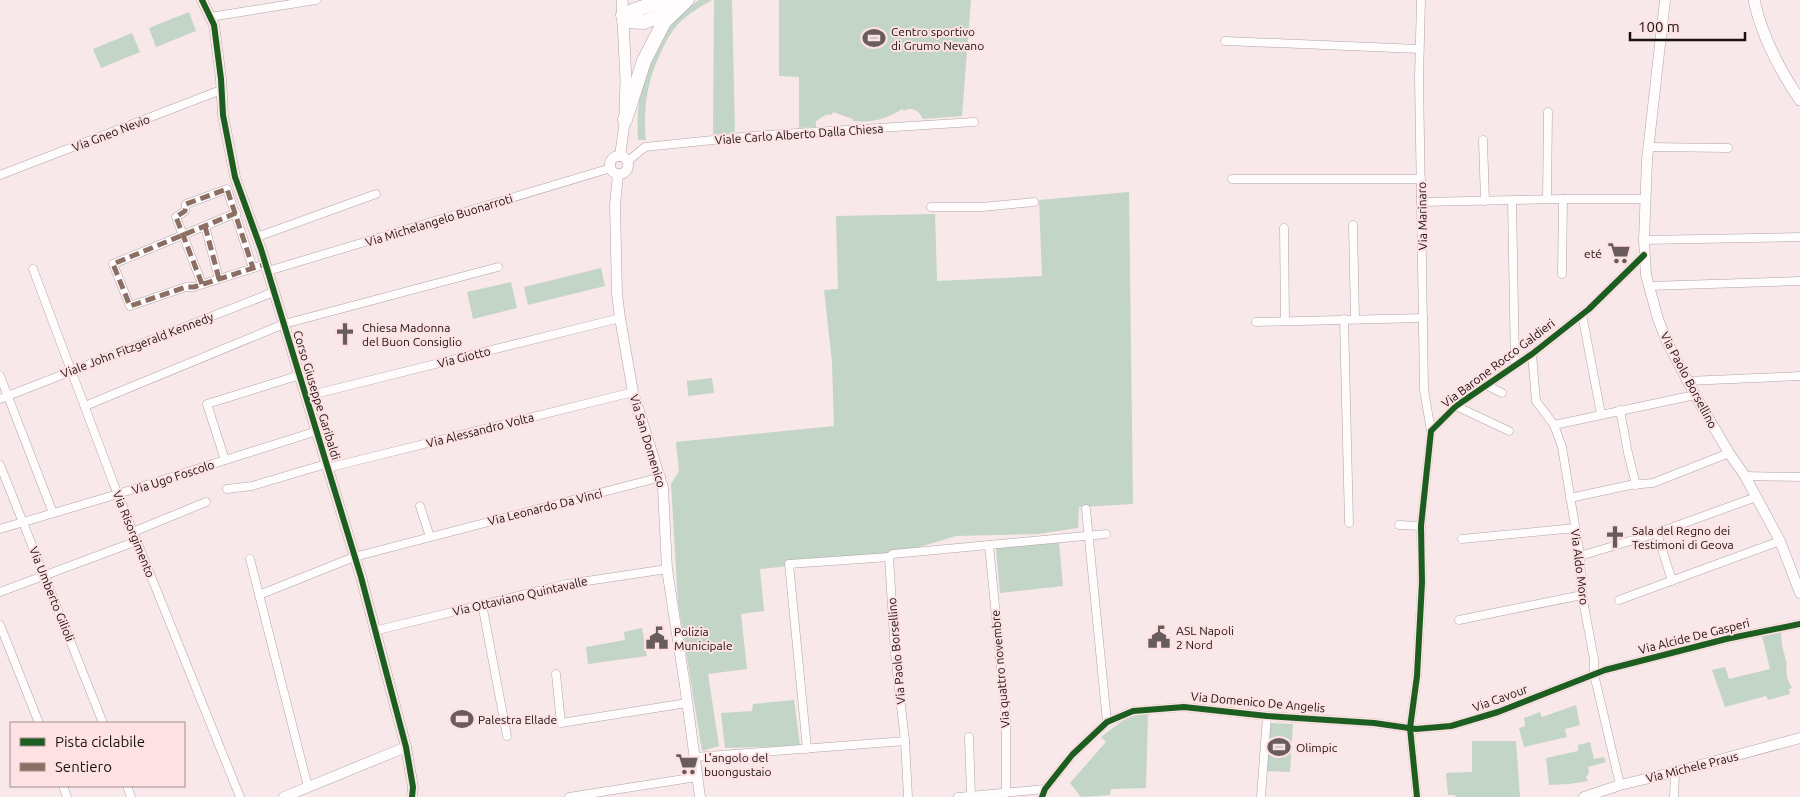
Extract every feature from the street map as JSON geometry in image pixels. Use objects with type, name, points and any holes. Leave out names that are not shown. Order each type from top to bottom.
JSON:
[{"type":"highway","points":[[623,18],[644,22],[671,3],[687,0]]},
{"type":"highway","points":[[625,120],[644,61],[664,22],[671,3]]},
{"type":"main road","points":[[622,0],[626,81],[625,120]]},
{"type":"main road","points":[[1754,0],[1757,14],[1772,53],[1800,100]]},
{"type":"street","name":"Corso Giuseppe Garibaldi","points":[[202,0],[214,25],[223,114],[235,176],[267,267],[307,396],[326,466],[357,556],[374,631],[406,747],[413,787],[412,797]]},
{"type":"street","points":[[210,16],[316,0]]},
{"type":"street","name":"Via Marinaro","points":[[1421,0],[1419,49],[1424,390],[1431,431]]},
{"type":"street","name":"Via Paolo Borsellino","points":[[1665,0],[1645,199],[1644,255],[1649,286],[1662,330],[1695,395],[1745,476],[1780,542],[1800,593]]},
{"type":"street","points":[[1225,41],[1419,49]]},
{"type":"street","name":"Via Gneo Nevio","points":[[0,175],[221,90]]},
{"type":"street","points":[[1547,199],[1548,112]]},
{"type":"street","points":[[624,158],[612,159],[614,171],[624,173],[628,169],[624,158],[625,120]]},
{"type":"street","name":"Viale Carlo Alberto Dalla Chiesa","points":[[624,158],[646,147],[752,136],[856,131],[974,122]]},
{"type":"street","points":[[1483,140],[1485,201]]},
{"type":"street","points":[[1649,147],[1728,148]]},
{"type":"street","name":"Via Michelangelo Buonarroti","points":[[182,235],[113,264],[130,306],[186,287],[253,268],[267,267],[614,171]]},
{"type":"street","name":"Via San Domenico","points":[[614,171],[620,318],[633,392],[661,477],[664,502],[664,569],[687,703],[700,797]]},
{"type":"street","points":[[1232,180],[1421,179]]},
{"type":"street","points":[[202,284],[176,217],[185,211],[186,204],[227,189],[253,268]]},
{"type":"street","points":[[257,237],[376,194]]},
{"type":"street","points":[[1562,274],[1563,199]]},
{"type":"street","points":[[1422,202],[1645,199]]},
{"type":"street","points":[[1512,201],[1514,366]]},
{"type":"street","points":[[931,207],[982,207],[1034,202]]},
{"type":"street","points":[[182,235],[236,213]]},
{"type":"street","points":[[1353,225],[1355,319]]},
{"type":"street","points":[[205,226],[219,279]]},
{"type":"street","points":[[1284,228],[1285,321]]},
{"type":"street","points":[[1644,240],[1800,237]]},
{"type":"street","name":"Via Barone Rocco Galdieri","points":[[1431,431],[1456,406],[1532,354],[1582,314],[1644,255]]},
{"type":"street","points":[[85,406],[284,324],[498,267]]},
{"type":"street","name":"Via Risorgimento","points":[[33,269],[118,494],[240,797]]},
{"type":"street","points":[[1649,286],[1800,281]]},
{"type":"street","name":"Viale John Fitzgerald Kennedy","points":[[4,397],[274,292]]},
{"type":"street","points":[[1582,314],[1601,414]]},
{"type":"street","name":"Via Giotto","points":[[307,396],[620,318]]},
{"type":"street","points":[[1256,322],[1423,318]]},
{"type":"street","points":[[1344,319],[1349,523]]},
{"type":"street","name":"Via Aldo Moro","points":[[1532,354],[1536,401],[1554,425],[1562,447],[1580,556],[1582,595],[1594,659],[1594,674],[1620,784]]},
{"type":"street","points":[[225,460],[206,404],[300,375]]},
{"type":"street","points":[[0,376],[4,397],[53,513]]},
{"type":"street","points":[[1688,381],[1800,376]]},
{"type":"street","name":"Via Barone Rocco Galdieri","points":[[1486,385],[1502,393]]},
{"type":"street","name":"Via Alessandro Volta","points":[[227,489],[252,486],[326,466],[633,392]]},
{"type":"street","points":[[1554,425],[1695,395]]},
{"type":"street","points":[[1456,406],[1509,431]]},
{"type":"street","points":[[1620,410],[1636,485]]},
{"type":"street","name":"Via Ugo Foscolo","points":[[0,528],[118,494],[317,431]]},
{"type":"street","points":[[1417,797],[1410,728],[1417,676],[1422,582],[1421,526],[1431,431]]},
{"type":"street","points":[[1570,498],[1653,483],[1729,452]]},
{"type":"street","name":"Via Umberto Gilioli","points":[[0,465],[102,722]]},
{"type":"street","points":[[1745,476],[1800,477]]},
{"type":"street","name":"Via Leonardo Da Vinci","points":[[259,595],[357,556],[661,477]]},
{"type":"street","points":[[1580,556],[1657,533],[1756,497]]},
{"type":"street","points":[[134,532],[206,502]]},
{"type":"street","points":[[420,506],[430,537]]},
{"type":"street","points":[[958,797],[1006,793],[1044,793],[1072,755],[1107,722],[1086,509]]},
{"type":"street","points":[[1399,525],[1421,526]]},
{"type":"street","points":[[1462,538],[1575,528]]},
{"type":"street","points":[[1657,533],[1672,581]]},
{"type":"street","points":[[807,749],[789,564],[889,559],[893,554],[1106,534]]},
{"type":"street","points":[[0,592],[137,540]]},
{"type":"street","points":[[1619,600],[1780,542]]},
{"type":"street","name":"Via quattro novembre","points":[[989,545],[1006,719],[1006,793]]},
{"type":"street","points":[[250,559],[308,788]]},
{"type":"street","name":"Via Paolo Borsellino","points":[[889,559],[895,654],[905,741],[908,797]]},
{"type":"street","name":"Via Ottaviano Quintavalle","points":[[374,631],[567,584],[664,569]]},
{"type":"street","points":[[1460,620],[1582,595]]},
{"type":"street","points":[[482,604],[507,736]]},
{"type":"street","name":"Via Alcide De Gasperi","points":[[1594,674],[1726,639],[1800,624]]},
{"type":"street","points":[[0,625],[39,722]]},
{"type":"street","points":[[556,674],[561,723],[687,703]]},
{"type":"street","name":"Via Cavour","points":[[1410,728],[1451,726],[1469,722],[1594,674]]},
{"type":"street","name":"Via Domenico De Angelis","points":[[1107,722],[1133,711],[1164,708],[1208,709],[1266,716],[1345,720],[1410,728]]},
{"type":"street","points":[[1260,797],[1266,716]]},
{"type":"street","points":[[969,737],[971,796]]},
{"type":"street","name":"Via Michele Praus","points":[[1584,797],[1620,784],[1675,772],[1800,738]]},
{"type":"street","points":[[695,757],[905,741]]},
{"type":"street","points":[[284,797],[406,747]]},
{"type":"street","points":[[1674,797],[1675,772]]},
{"type":"street","points":[[569,797],[697,777]]},
{"type":"green space","points":[[699,0],[712,0],[678,24],[667,40],[657,61],[647,94],[646,140],[638,140],[639,99],[649,62],[657,45],[668,29]]},
{"type":"green space","points":[[714,0],[732,0],[735,133],[713,135]]},
{"type":"green space","name":"Centro sportivo di Grumo Nevano","points":[[779,0],[971,0],[962,116],[923,119],[915,110],[904,111],[902,109],[879,120],[853,121],[853,119],[833,112],[832,115],[825,115],[816,121],[816,127],[799,128],[799,77],[779,76]]},
{"type":"green space","points":[[189,12],[196,31],[156,47],[149,28]]},
{"type":"green space","points":[[132,33],[140,52],[101,68],[93,49]]},
{"type":"green space","points":[[1129,192],[1133,504],[1079,507],[1078,528],[1038,534],[956,536],[886,557],[760,569],[764,611],[741,614],[747,669],[708,674],[719,746],[702,751],[678,602],[671,484],[679,471],[676,442],[834,426],[832,362],[824,290],[838,289],[836,216],[935,214],[937,281],[1042,276],[1039,200]]},
{"type":"green space","points":[[601,268],[605,286],[528,305],[524,287]]},
{"type":"green space","points":[[511,282],[517,308],[473,319],[467,292]]},
{"type":"green space","points":[[712,378],[714,393],[688,396],[687,381]]},
{"type":"green space","points":[[1059,542],[1063,586],[1000,593],[996,548]]},
{"type":"green space","points":[[642,628],[647,656],[588,664],[586,647],[625,640],[624,632]]},
{"type":"green space","points":[[1781,631],[1787,665],[1787,678],[1792,688],[1789,689],[1790,694],[1768,700],[1766,696],[1725,707],[1712,670],[1725,667],[1729,679],[1770,669],[1762,636]]},
{"type":"green space","points":[[794,700],[800,746],[725,748],[721,713],[752,711],[753,704]]},
{"type":"green space","points":[[1576,705],[1580,725],[1565,729],[1567,737],[1524,747],[1519,728],[1525,726],[1524,718],[1540,712],[1542,717]]},
{"type":"green space","points":[[1148,712],[1146,788],[1111,789],[1110,795],[1081,797],[1070,783],[1106,742],[1101,737],[1125,719]]},
{"type":"green space","name":"Olimpic","points":[[1267,723],[1293,724],[1290,772],[1264,771]]},
{"type":"green space","points":[[1472,741],[1516,741],[1520,797],[1456,797],[1455,795],[1448,795],[1446,773],[1472,772]]},
{"type":"green space","points":[[1590,742],[1594,759],[1604,757],[1606,762],[1588,767],[1589,773],[1586,777],[1588,781],[1549,785],[1546,758],[1578,751],[1578,745]]},
{"type":"marked path","points":[[202,284],[176,217],[185,211],[186,204],[227,189],[253,268]]},
{"type":"marked path","points":[[236,213],[113,264],[130,306],[186,287],[194,287],[266,264]]},
{"type":"marked path","points":[[205,226],[219,279]]},
{"type":"cycle path","points":[[202,0],[214,25],[221,79],[223,115],[235,177],[261,249],[361,577],[406,747],[413,787],[412,797]]},
{"type":"cycle path","points":[[1417,797],[1410,728],[1417,676],[1422,582],[1421,526],[1431,431],[1456,406],[1532,354],[1589,309],[1644,255]]},
{"type":"cycle path","points":[[1042,797],[1045,789],[1072,755],[1107,722],[1133,711],[1184,707],[1267,716],[1374,723],[1416,729],[1451,726],[1498,712],[1605,670],[1726,639],[1800,624]]},
{"type":"place","name":"Centro sportivo di Grumo Nevano","points":[[874,38]]},
{"type":"place","name":"eté","points":[[1619,253]]},
{"type":"place","name":"Chiesa Madonna del Buon Consiglio","points":[[345,334]]},
{"type":"place","name":"Sala del Regno dei Testimoni di Geova","points":[[1615,537]]},
{"type":"place","name":"ASL Napoli 2 Nord","points":[[1159,637]]},
{"type":"place","name":"Polizia Municipale","points":[[657,638]]},
{"type":"place","name":"Palestra Ellade","points":[[462,719]]},
{"type":"place","name":"Olimpic","points":[[1279,747]]},
{"type":"place","name":"L'angolo del buongustaio","points":[[687,764]]}]
